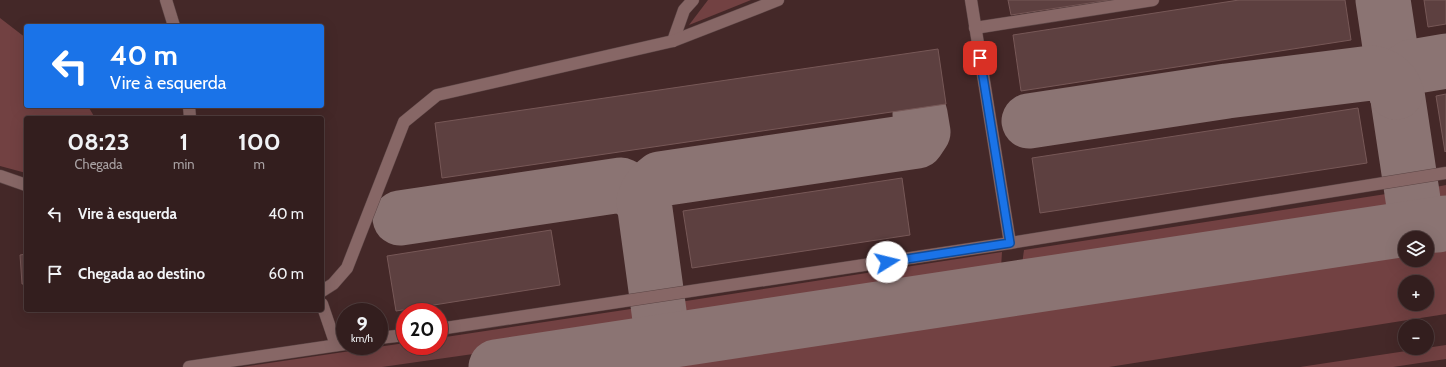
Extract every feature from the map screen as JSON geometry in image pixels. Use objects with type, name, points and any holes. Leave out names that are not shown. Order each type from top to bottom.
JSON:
[{"type":"street","points":[[166,0],[173,24]]},
{"type":"street","points":[[673,41],[684,10],[693,0]]},
{"type":"street","points":[[324,290],[333,284],[347,268],[404,122],[437,95],[673,41],[778,0]]},
{"type":"street","points":[[971,0],[1010,243]]},
{"type":"street","points":[[975,28],[1153,0]]},
{"type":"street","points":[[448,328],[1010,243],[1446,172]]},
{"type":"street","points":[[0,176],[24,184]]},
{"type":"street","points":[[324,308],[336,333]]},
{"type":"street","points":[[189,367],[336,345]]},
{"type":"shaded area","points":[[708,0],[751,0],[689,25]]},
{"type":"shaded area","points":[[0,18],[24,36],[24,108],[89,108],[94,116],[24,116],[24,172],[0,166]]},
{"type":"shaded area","points":[[1446,185],[1446,203],[1434,199],[1429,195],[1426,189]]},
{"type":"shaded area","points":[[1399,192],[1400,209],[1085,258],[1022,265],[1024,250]]},
{"type":"shaded area","points":[[1446,241],[1446,314],[1414,319],[1398,319],[1398,322],[1109,367],[610,367],[1131,291],[1398,249],[1398,267],[1434,267],[1434,243]]},
{"type":"shaded area","points":[[1002,252],[1001,268],[670,322],[673,303]]},
{"type":"shaded area","points":[[644,307],[647,329],[382,367],[242,367],[336,353],[336,355],[388,355],[388,346],[396,344],[396,355],[448,355],[448,337]]},
{"type":"shaded area","points":[[1446,345],[1446,359],[1393,367],[1300,367],[1398,352],[1398,355],[1434,355],[1434,347]]},
{"type":"building","points":[[1008,0],[1110,0],[1011,15]]},
{"type":"building","points":[[1239,0],[1345,0],[1351,40],[1021,91],[1013,35]]},
{"type":"building","points":[[1424,0],[1446,0],[1446,24],[1428,27]]},
{"type":"building","points":[[938,49],[946,104],[442,178],[435,123]]},
{"type":"building","points":[[1446,94],[1446,151],[1445,152],[1436,96]]},
{"type":"building","points":[[1358,108],[1367,163],[1040,213],[1032,158]]},
{"type":"building","points":[[902,178],[910,235],[692,268],[683,211]]},
{"type":"building","points":[[551,230],[560,285],[446,303],[396,303],[396,311],[387,256]]},
{"type":"building","points":[[24,254],[24,284],[22,284],[20,255]]},
{"type":"taxiway","points":[[1383,0],[1414,206],[1420,217],[1430,223],[1438,225]]},
{"type":"taxiway","points":[[1396,92],[1400,77],[1411,67],[1446,61]]},
{"type":"taxiway","points":[[1029,121],[1227,91],[1371,73],[1386,79],[1392,84],[1396,92]]},
{"type":"taxiway","points":[[663,341],[644,202],[648,192],[657,181],[660,179],[917,141],[923,132],[920,114]]},
{"type":"taxiway","points":[[400,218],[621,185],[633,191],[644,202]]},
{"type":"taxiway","points":[[496,367],[1446,223]]},
{"type":"route","points":[[887,262],[1010,243],[980,58]]}]
